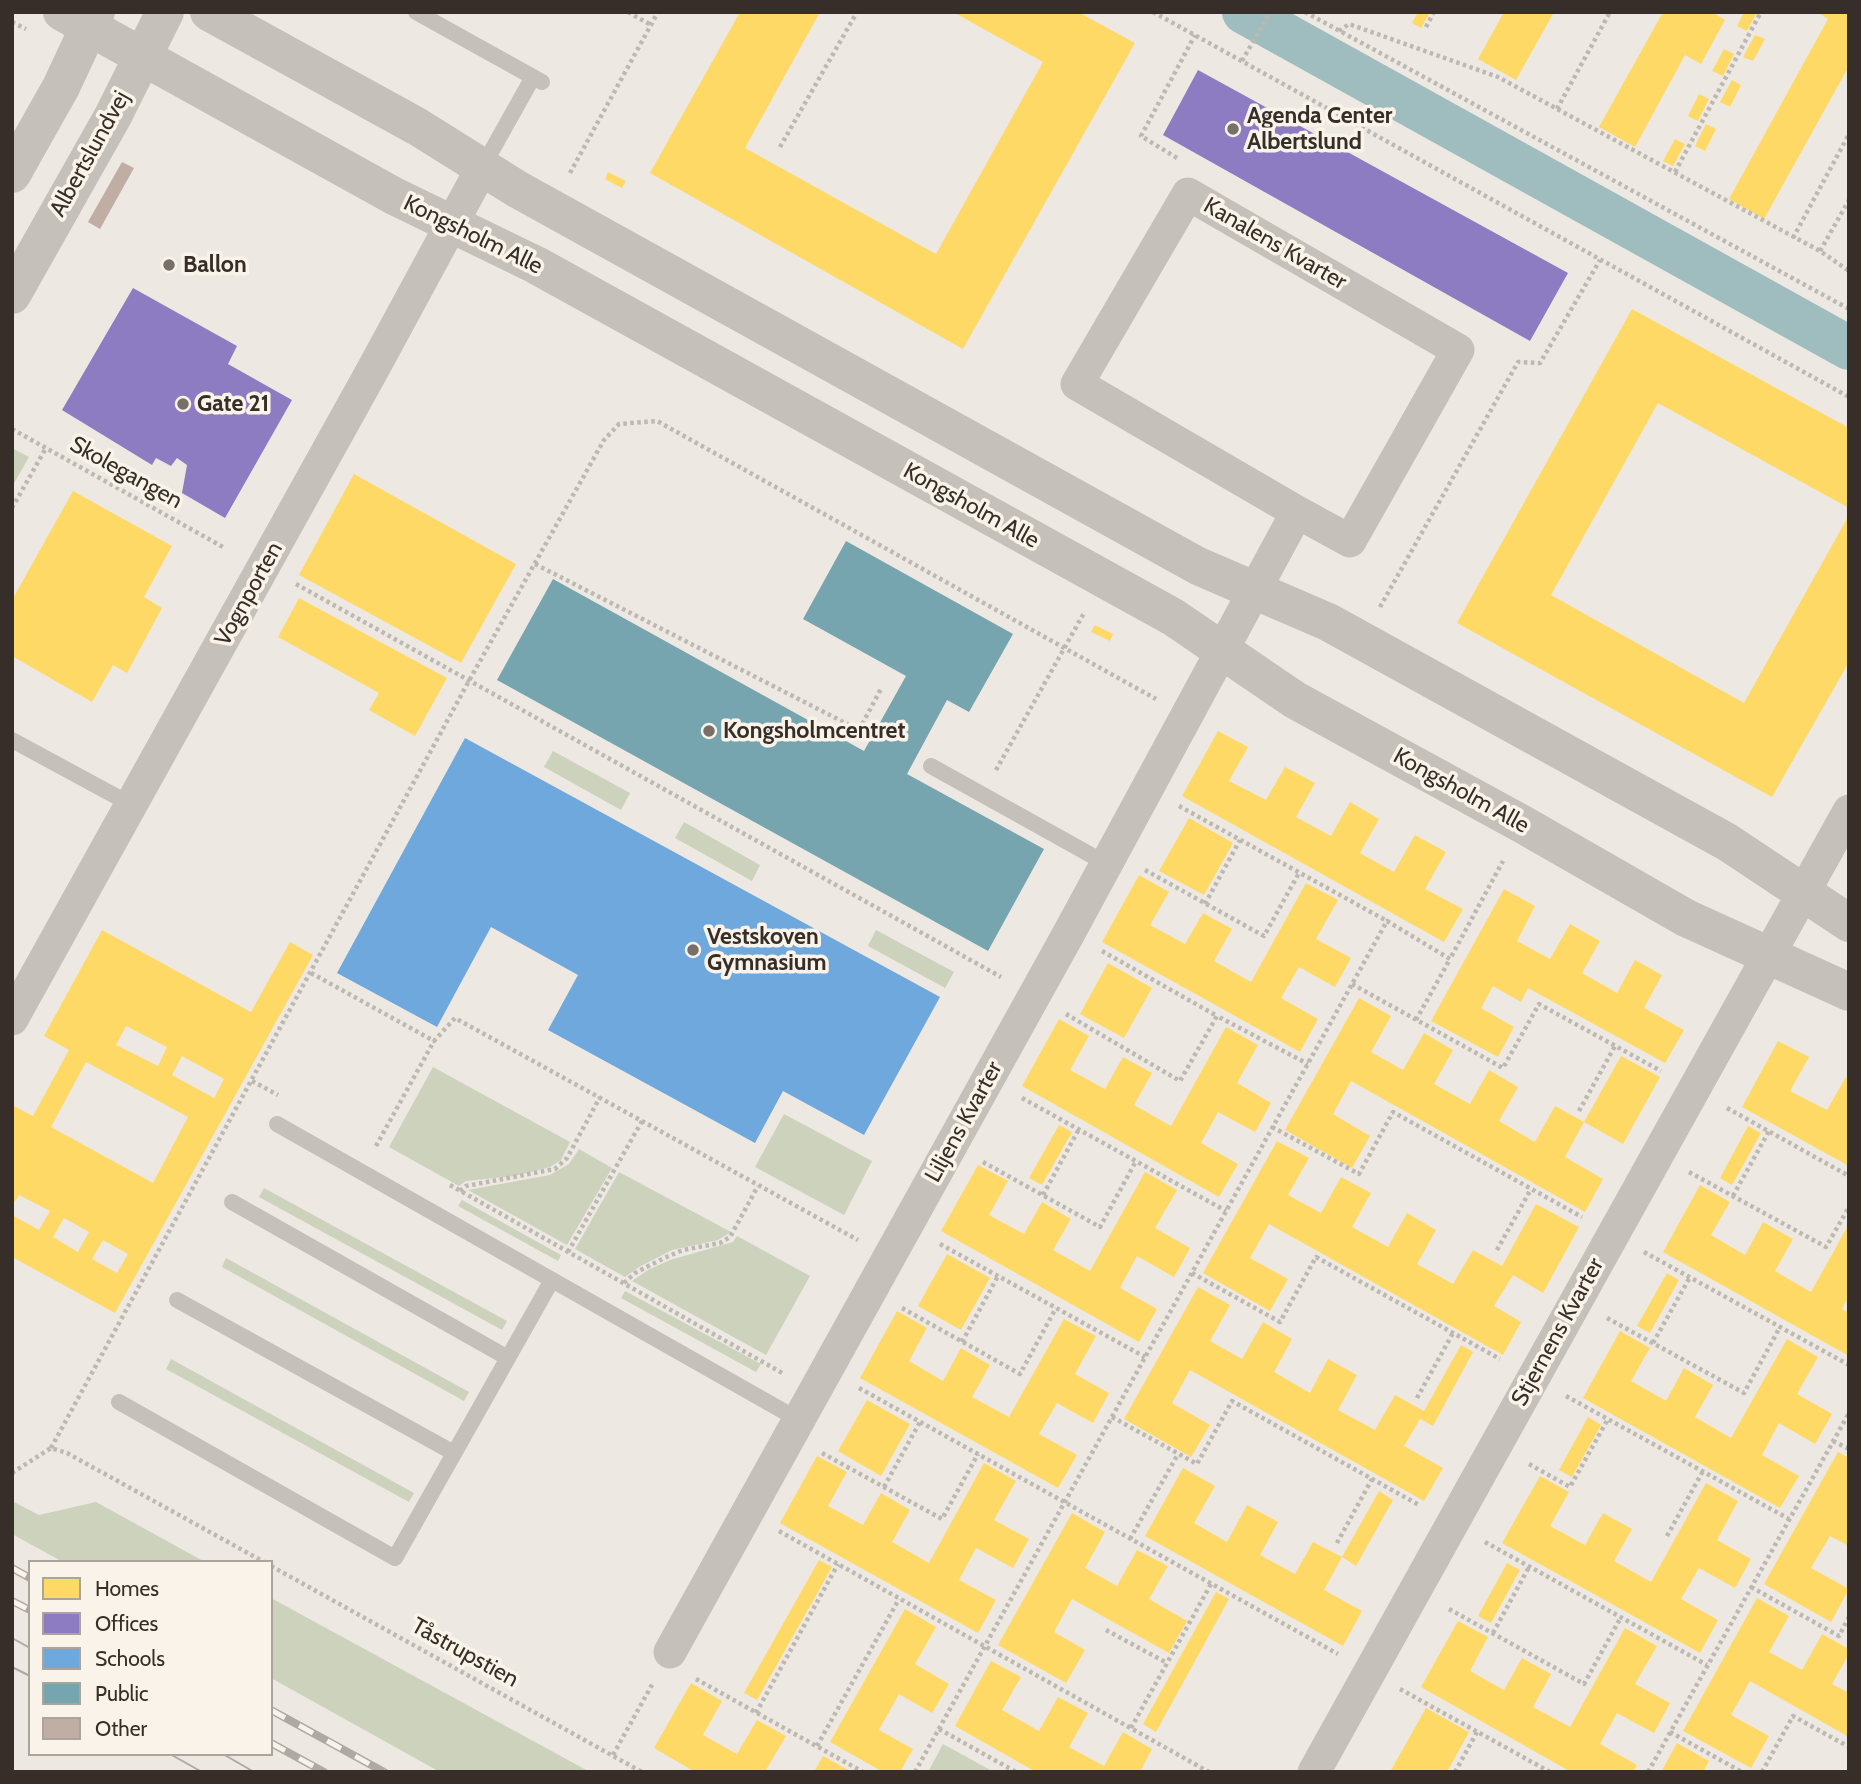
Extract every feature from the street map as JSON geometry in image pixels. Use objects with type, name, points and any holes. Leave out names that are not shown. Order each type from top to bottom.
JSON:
[{"type":"street","name":"Albertslundvej","points":[[12,295],[100,140],[165,12]]},
{"type":"street","points":[[209,12],[418,127],[482,168],[764,328],[1198,566],[1328,622],[1727,842],[1849,923]]},
{"type":"street","name":"Kongsholm Alle","points":[[82,17],[143,57],[394,196],[536,265],[1172,617],[1295,700],[1522,824],[1686,918],[1849,992]]},
{"type":"street","points":[[12,174],[61,87],[82,17]]},
{"type":"street","name":"Vognporten","points":[[12,1019],[482,168]]},
{"type":"street","name":"Kanalens Kvarter","points":[[1188,194],[1458,350],[1350,541],[1297,512],[1077,384],[1188,194]]},
{"type":"street","points":[[1255,590],[1297,512]]},
{"type":"street","name":"Liljens Kvarter","points":[[668,1657],[1069,933],[1255,590]]},
{"type":"street","name":"Stjernens Kvarter","points":[[1314,1772],[1849,811]]},
{"type":"lane","points":[[416,12],[538,79],[482,168]]},
{"type":"lane","points":[[12,740],[132,805]]},
{"type":"lane","points":[[931,766],[982,795],[1110,858]]},
{"type":"lane","points":[[277,1124],[609,1312],[795,1428]]},
{"type":"lane","points":[[232,1202],[508,1358]]},
{"type":"lane","points":[[119,1402],[395,1558],[552,1280]]},
{"type":"lane","points":[[177,1300],[454,1453]]},
{"type":"path","points":[[628,12],[651,25]]},
{"type":"path","points":[[569,174],[658,12]]},
{"type":"path","points":[[780,147],[857,12]]},
{"type":"path","points":[[1153,12],[1849,397]]},
{"type":"path","points":[[1242,61],[1270,12]]},
{"type":"path","points":[[1305,12],[1849,309]]},
{"type":"path","points":[[1426,27],[1434,12]]},
{"type":"path","points":[[1558,109],[1610,12]]},
{"type":"path","points":[[1675,172],[1762,12]]},
{"type":"path","points":[[1339,31],[1349,24],[1498,77],[1820,251],[1849,271]]},
{"type":"path","points":[[1188,194],[1178,158],[1141,136],[1195,36]]},
{"type":"path","points":[[1793,238],[1849,134]]},
{"type":"path","points":[[1820,251],[1849,200]]},
{"type":"path","points":[[1375,617],[1518,362],[1539,363],[1600,260]]},
{"type":"path","points":[[12,1473],[51,1448],[470,679],[604,440],[620,424],[657,421],[1186,716]]},
{"type":"path","name":"Skolegangen","points":[[12,429],[223,547]]},
{"type":"path","points":[[12,508],[46,448]]},
{"type":"path","points":[[535,564],[859,730],[883,687]]},
{"type":"path","points":[[295,584],[470,679],[1180,1081],[1217,1016]]},
{"type":"path","points":[[982,795],[1084,614]]},
{"type":"path","points":[[1147,789],[1450,959]]},
{"type":"path","points":[[1205,904],[1240,840]]},
{"type":"path","points":[[1110,858],[1264,936],[1299,873]]},
{"type":"path","points":[[1416,1020],[1496,875]]},
{"type":"path","points":[[915,1772],[1387,922]]},
{"type":"path","points":[[1069,933],[1308,1064]]},
{"type":"path","points":[[310,973],[434,1041]]},
{"type":"path","points":[[1352,984],[1503,1068],[1539,1004],[1849,1176]]},
{"type":"path","points":[[376,1146],[434,1041],[455,1018],[890,1257]]},
{"type":"path","points":[[1578,1111],[1615,1046]]},
{"type":"path","points":[[988,1079],[1226,1211]]},
{"type":"path","points":[[445,1219],[466,1186],[555,1168],[567,1158],[600,1097]]},
{"type":"path","points":[[1272,1127],[1359,1174],[1393,1112],[1849,1365]]},
{"type":"path","points":[[552,1280],[642,1121]]},
{"type":"path","points":[[1043,1195],[1079,1129]]},
{"type":"path","points":[[1733,1196],[1769,1131]]},
{"type":"path","points":[[952,1144],[1100,1227],[1136,1161]]},
{"type":"path","points":[[1658,1154],[1826,1247],[1849,1207]]},
{"type":"path","points":[[609,1312],[624,1283],[635,1273],[683,1250],[720,1243],[730,1237],[758,1186]]},
{"type":"path","points":[[1497,1250],[1531,1189]]},
{"type":"path","points":[[907,1225],[1145,1357]]},
{"type":"path","points":[[1192,1273],[1280,1322],[1316,1257],[1788,1519]]},
{"type":"path","points":[[962,1342],[998,1276]]},
{"type":"path","points":[[1653,1343],[1690,1277]]},
{"type":"path","points":[[870,1291],[1020,1374],[1056,1308]]},
{"type":"path","points":[[1576,1300],[1744,1394],[1780,1327]]},
{"type":"path","points":[[1417,1398],[1453,1333]]},
{"type":"path","points":[[827,1371],[1550,1772]]},
{"type":"path","points":[[1111,1417],[1197,1464],[1232,1401],[1707,1665]]},
{"type":"path","points":[[1648,1772],[1849,1413]]},
{"type":"path","points":[[1495,1445],[1570,1487],[1608,1419]]},
{"type":"path","points":[[884,1487],[919,1422]]},
{"type":"path","points":[[795,1428],[884,1487],[942,1519],[978,1454]]},
{"type":"path","points":[[1833,1441],[1849,1449]]},
{"type":"path","points":[[51,1448],[67,1452],[260,1560]]},
{"type":"path","points":[[1130,1539],[1178,1454]]},
{"type":"path","points":[[1667,1536],[1703,1471]]},
{"type":"path","points":[[1337,1543],[1372,1479]]},
{"type":"path","points":[[747,1513],[1209,1772]]},
{"type":"path","points":[[756,1713],[838,1564]]},
{"type":"path","name":"Tåstrupstien","points":[[273,1567],[642,1772]]},
{"type":"path","points":[[1493,1633],[1530,1567]]},
{"type":"path","points":[[1131,1728],[1211,1584]]},
{"type":"path","points":[[1751,1587],[1839,1636],[1849,1617]]},
{"type":"path","points":[[1414,1590],[1584,1684],[1621,1618]]},
{"type":"path","points":[[817,1746],[899,1599]]},
{"type":"path","points":[[1106,1630],[1167,1663]]},
{"type":"path","points":[[613,1755],[668,1657],[756,1713],[863,1772]]},
{"type":"path","points":[[1762,1772],[1793,1716],[1849,1747]]},
{"type":"path","points":[[939,1729],[1016,1772]]},
{"type":"path","points":[[1455,1772],[1477,1732]]},
{"type":"path","points":[[1670,1732],[1742,1772]]},
{"type":"path","points":[[1536,1772],[1539,1766]]},
{"type":"green space","points":[[12,448],[29,457],[12,487]]},
{"type":"green space","points":[[553,751],[630,793],[621,810],[544,767]]},
{"type":"green space","points":[[684,822],[760,865],[752,881],[675,838]]},
{"type":"green space","points":[[876,930],[954,972],[945,988],[868,946]]},
{"type":"green space","points":[[433,1067],[570,1142],[561,1160],[550,1167],[535,1171],[466,1181],[459,1186],[389,1147]]},
{"type":"green space","points":[[784,1114],[872,1161],[844,1215],[755,1167]]},
{"type":"green space","points":[[579,1149],[612,1168],[567,1245],[468,1190],[550,1175],[569,1164]]},
{"type":"green space","points":[[619,1172],[731,1232],[718,1240],[672,1250],[625,1277],[575,1249]]},
{"type":"green space","points":[[264,1188],[507,1321],[502,1330],[259,1197]]},
{"type":"green space","points":[[462,1200],[561,1255],[558,1261],[458,1206]]},
{"type":"green space","points":[[737,1236],[810,1276],[766,1355],[632,1281],[670,1260],[733,1242]]},
{"type":"green space","points":[[226,1258],[469,1392],[464,1401],[222,1267]]},
{"type":"green space","points":[[625,1291],[761,1364],[756,1372],[621,1298]]},
{"type":"green space","points":[[171,1359],[414,1493],[409,1502],[166,1369]]},
{"type":"green space","points":[[12,1501],[39,1515],[96,1502],[201,1560],[59,1560],[12,1534]]},
{"type":"green space","points":[[273,1599],[590,1772],[440,1772],[273,1679]]},
{"type":"green space","points":[[943,1744],[994,1772],[928,1772]]},
{"type":"building: Homes","points":[[740,12],[820,12],[745,148],[936,254],[1043,62],[953,12],[1078,12],[1135,43],[963,349],[650,173]]},
{"type":"building: Homes","points":[[1418,12],[1430,12],[1421,28],[1412,23]]},
{"type":"building: Homes","points":[[1504,12],[1554,12],[1516,80],[1478,59]]},
{"type":"building: Homes","points":[[1663,12],[1712,12],[1725,20],[1701,64],[1685,55],[1635,147],[1599,127]]},
{"type":"building: Homes","points":[[1744,12],[1757,12],[1747,31],[1737,26]]},
{"type":"building: Homes","points":[[1817,12],[1849,12],[1849,66],[1764,219],[1729,199],[1828,19]]},
{"type":"building: Homes","points":[[1755,35],[1765,39],[1753,61],[1743,57]]},
{"type":"building: Homes","points":[[1724,49],[1734,54],[1723,76],[1712,71]]},
{"type":"building: Homes","points":[[1732,80],[1741,85],[1730,107],[1720,102]]},
{"type":"building: Homes","points":[[1699,94],[1709,99],[1698,121],[1688,116]]},
{"type":"building: Homes","points":[[1706,124],[1716,129],[1705,151],[1695,146]]},
{"type":"building: Homes","points":[[1675,139],[1685,144],[1673,166],[1663,161]]},
{"type":"building: Homes","points":[[608,172],[626,181],[622,188],[605,179]]},
{"type":"building: Homes","points":[[1632,309],[1849,428],[1849,508],[1658,403],[1551,595],[1744,703],[1849,515],[1849,662],[1772,797],[1457,623]]},
{"type":"building: Homes","points":[[354,474],[516,564],[461,663],[299,575]]},
{"type":"building: Homes","points":[[73,491],[172,546],[144,597],[162,608],[127,673],[113,665],[92,702],[12,656],[12,600]]},
{"type":"building: Homes","points":[[299,598],[447,678],[415,736],[369,710],[379,693],[278,637]]},
{"type":"building: Homes","points":[[1095,625],[1113,634],[1110,641],[1091,632]]},
{"type":"building: Homes","points":[[1218,731],[1248,747],[1229,781],[1266,800],[1285,767],[1315,783],[1296,817],[1331,836],[1350,802],[1379,819],[1360,853],[1394,872],[1415,835],[1446,852],[1425,889],[1463,909],[1444,942],[1182,796]]},
{"type":"building: Homes","points":[[1189,818],[1233,843],[1204,895],[1159,871]]},
{"type":"building: Homes","points":[[1139,875],[1169,892],[1150,925],[1185,944],[1203,913],[1232,929],[1214,961],[1251,982],[1306,883],[1338,900],[1316,939],[1351,958],[1335,987],[1299,967],[1281,998],[1318,1019],[1300,1052],[1102,942]]},
{"type":"building: Homes","points":[[1504,889],[1535,906],[1517,941],[1550,959],[1570,924],[1600,941],[1582,973],[1617,993],[1635,960],[1662,975],[1644,1008],[1684,1030],[1665,1063],[1528,988],[1521,1002],[1493,986],[1481,1008],[1514,1027],[1498,1057],[1431,1021]]},
{"type":"building: Homes","points":[[102,930],[251,1012],[290,942],[313,955],[115,1313],[12,1257],[12,1215],[39,1230],[50,1211],[19,1195],[12,1206],[12,1105],[33,1116],[69,1050],[44,1036]],"holes":[[[126,1026],[167,1047],[158,1066],[116,1045]],[[182,1056],[224,1079],[214,1098],[172,1075]],[[86,1062],[188,1117],[153,1183],[51,1127]],[[64,1218],[89,1232],[78,1252],[53,1237]],[[103,1240],[128,1254],[117,1273],[92,1259]]]},
{"type":"building: Homes","points":[[1108,963],[1152,988],[1124,1038],[1080,1014]]},
{"type":"building: Homes","points":[[1359,998],[1391,1016],[1371,1052],[1403,1070],[1424,1033],[1453,1050],[1434,1084],[1470,1104],[1489,1070],[1518,1087],[1499,1121],[1535,1142],[1555,1106],[1584,1122],[1565,1157],[1603,1179],[1585,1212],[1351,1081],[1333,1114],[1370,1136],[1352,1168],[1285,1130]]},
{"type":"building: Homes","points":[[1059,1019],[1089,1036],[1070,1070],[1105,1089],[1123,1057],[1152,1073],[1134,1105],[1171,1126],[1226,1027],[1258,1045],[1237,1083],[1271,1103],[1255,1132],[1218,1112],[1201,1143],[1238,1164],[1219,1197],[1022,1086]]},
{"type":"building: Homes","points":[[1778,1041],[1809,1057],[1790,1091],[1827,1110],[1846,1077],[1849,1079],[1849,1166],[1742,1107]]},
{"type":"building: Homes","points":[[1621,1056],[1660,1077],[1623,1144],[1584,1122]]},
{"type":"building: Homes","points":[[1059,1125],[1072,1132],[1042,1185],[1029,1178]]},
{"type":"building: Homes","points":[[1748,1126],[1761,1133],[1732,1185],[1720,1178]]},
{"type":"building: Homes","points":[[1277,1141],[1309,1158],[1288,1195],[1321,1213],[1341,1177],[1371,1193],[1352,1227],[1388,1247],[1407,1213],[1436,1230],[1417,1264],[1453,1284],[1473,1250],[1502,1266],[1536,1204],[1579,1227],[1543,1293],[1513,1275],[1494,1306],[1521,1322],[1503,1355],[1269,1224],[1250,1258],[1288,1279],[1270,1311],[1203,1273]]},
{"type":"building: Homes","points":[[978,1165],[1008,1181],[989,1215],[1024,1234],[1042,1202],[1071,1219],[1053,1250],[1090,1271],[1145,1172],[1177,1190],[1155,1228],[1190,1248],[1174,1277],[1137,1256],[1120,1288],[1157,1309],[1139,1342],[941,1231]]},
{"type":"building: Homes","points":[[1700,1185],[1730,1202],[1711,1235],[1745,1255],[1763,1222],[1793,1239],[1775,1271],[1811,1292],[1849,1224],[1849,1296],[1842,1309],[1849,1313],[1849,1356],[1663,1252]]},
{"type":"building: Homes","points":[[947,1254],[990,1278],[961,1330],[918,1306]]},
{"type":"building: Homes","points":[[1667,1273],[1679,1280],[1650,1333],[1637,1326]]},
{"type":"building: Homes","points":[[1198,1287],[1230,1305],[1210,1341],[1242,1359],[1263,1322],[1292,1339],[1274,1372],[1310,1393],[1328,1359],[1357,1375],[1338,1410],[1375,1430],[1395,1395],[1424,1411],[1461,1345],[1473,1352],[1433,1426],[1420,1419],[1404,1446],[1443,1468],[1424,1501],[1190,1370],[1172,1403],[1210,1425],[1191,1457],[1124,1419]]},
{"type":"building: Homes","points":[[897,1311],[927,1328],[909,1361],[943,1381],[961,1348],[990,1365],[972,1397],[1009,1417],[1064,1319],[1096,1336],[1075,1374],[1109,1393],[1093,1423],[1057,1403],[1039,1434],[1077,1455],[1058,1488],[860,1378]]},
{"type":"building: Homes","points":[[1620,1331],[1650,1348],[1631,1381],[1666,1401],[1684,1368],[1713,1385],[1695,1417],[1731,1438],[1787,1339],[1818,1357],[1797,1394],[1832,1414],[1815,1444],[1779,1423],[1762,1455],[1799,1476],[1780,1508],[1583,1398]]},
{"type":"building: Homes","points":[[867,1400],[910,1424],[881,1476],[838,1451]]},
{"type":"building: Homes","points":[[1588,1417],[1601,1425],[1572,1477],[1559,1470]]},
{"type":"building: Homes","points":[[1838,1452],[1849,1458],[1849,1546],[1830,1536],[1811,1568],[1849,1589],[1831,1622],[1764,1584]]},
{"type":"building: Homes","points":[[817,1456],[847,1472],[828,1506],[863,1525],[881,1493],[910,1510],[892,1542],[929,1563],[984,1463],[1016,1481],[994,1520],[1029,1539],[1013,1568],[976,1548],[959,1580],[996,1600],[978,1633],[780,1523]]},
{"type":"building: Homes","points":[[1183,1468],[1215,1486],[1194,1523],[1227,1542],[1247,1505],[1278,1522],[1260,1555],[1295,1574],[1313,1542],[1342,1557],[1324,1590],[1362,1611],[1343,1646],[1145,1536]]},
{"type":"building: Homes","points":[[1540,1476],[1569,1492],[1550,1526],[1585,1545],[1603,1513],[1632,1529],[1614,1561],[1651,1582],[1706,1483],[1738,1501],[1717,1540],[1751,1559],[1735,1588],[1699,1568],[1681,1599],[1718,1620],[1700,1653],[1502,1543]]},
{"type":"building: Homes","points":[[1379,1491],[1393,1500],[1356,1566],[1342,1557]]},
{"type":"building: Homes","points":[[1072,1513],[1105,1532],[1085,1568],[1117,1586],[1137,1550],[1168,1566],[1149,1599],[1187,1621],[1169,1653],[1072,1599],[1054,1632],[1085,1650],[1066,1683],[998,1645]]},
{"type":"building: Homes","points":[[819,1560],[832,1567],[757,1700],[744,1693]]},
{"type":"building: Homes","points":[[1507,1563],[1520,1570],[1491,1623],[1478,1616]]},
{"type":"building: Homes","points":[[1216,1592],[1229,1599],[1156,1732],[1143,1724]]},
{"type":"building: Homes","points":[[1757,1598],[1789,1616],[1769,1652],[1802,1670],[1822,1634],[1849,1649],[1849,1654],[1832,1684],[1849,1693],[1849,1737],[1750,1681],[1731,1715],[1769,1736],[1751,1768],[1683,1731]]},
{"type":"building: Homes","points":[[905,1609],[936,1627],[915,1664],[949,1684],[932,1713],[899,1694],[879,1730],[913,1749],[900,1772],[883,1772],[830,1742]]},
{"type":"building: Homes","points":[[1458,1621],[1488,1637],[1470,1671],[1504,1690],[1522,1658],[1551,1674],[1533,1707],[1570,1727],[1625,1628],[1657,1646],[1635,1684],[1670,1703],[1654,1733],[1617,1713],[1600,1744],[1637,1765],[1633,1772],[1571,1772],[1421,1687]]},
{"type":"building: Homes","points":[[991,1661],[1021,1677],[1002,1710],[1039,1731],[1058,1697],[1088,1713],[1069,1747],[1104,1766],[1123,1732],[1152,1749],[1140,1772],[1036,1772],[955,1726]]},
{"type":"building: Homes","points":[[691,1683],[722,1701],[703,1735],[737,1754],[757,1720],[786,1736],[766,1770],[770,1772],[695,1772],[654,1748]]},
{"type":"building: Homes","points":[[1426,1708],[1469,1732],[1447,1772],[1390,1772]]},
{"type":"building: Homes","points":[[1677,1743],[1709,1761],[1703,1772],[1661,1772]]},
{"type":"building: Homes","points":[[823,1756],[852,1772],[814,1772]]},
{"type":"building: Offices","points":[[1198,70],[1568,273],[1530,341],[1163,135]]},
{"type":"building: Offices","points":[[133,288],[237,346],[228,364],[292,400],[225,518],[182,493],[187,465],[177,458],[171,466],[156,458],[152,465],[62,410]]},
{"type":"building: Schools","name":"Vestskoven Gymnasium","points":[[465,738],[940,997],[864,1135],[783,1091],[755,1143],[548,1030],[578,975],[491,927],[437,1027],[337,973]]},
{"type":"building: Public","name":"Kongsholmcentret","points":[[846,541],[1013,634],[969,712],[947,700],[907,774],[1044,849],[988,951],[497,680],[553,579],[864,751],[906,676],[803,619]]},
{"type":"building: Other","points":[[122,162],[134,168],[100,229],[88,222]]},
{"type":"waterway","points":[[1244,12],[1849,348]]},
{"type":"tram line","points":[[12,1638],[28,1647]]},
{"type":"tram line","points":[[12,1667],[28,1675]]},
{"type":"tram line","points":[[174,1756],[202,1772]]},
{"type":"tram line","points":[[226,1756],[254,1772]]},
{"type":"railway","points":[[12,1568],[28,1577]]},
{"type":"railway","points":[[12,1601],[28,1609]]},
{"type":"railway","points":[[273,1711],[384,1772]]},
{"type":"railway","points":[[273,1744],[324,1772]]},
{"type":"place","name":"Agenda Center Albertslund","points":[[1233,129]]},
{"type":"place","name":"Ballon","points":[[169,265]]},
{"type":"place","name":"Gate 21","points":[[183,404]]},
{"type":"place","name":"Kongsholmcentret","points":[[709,731]]},
{"type":"place","name":"Vestskoven Gymnasium","points":[[693,950]]}]
